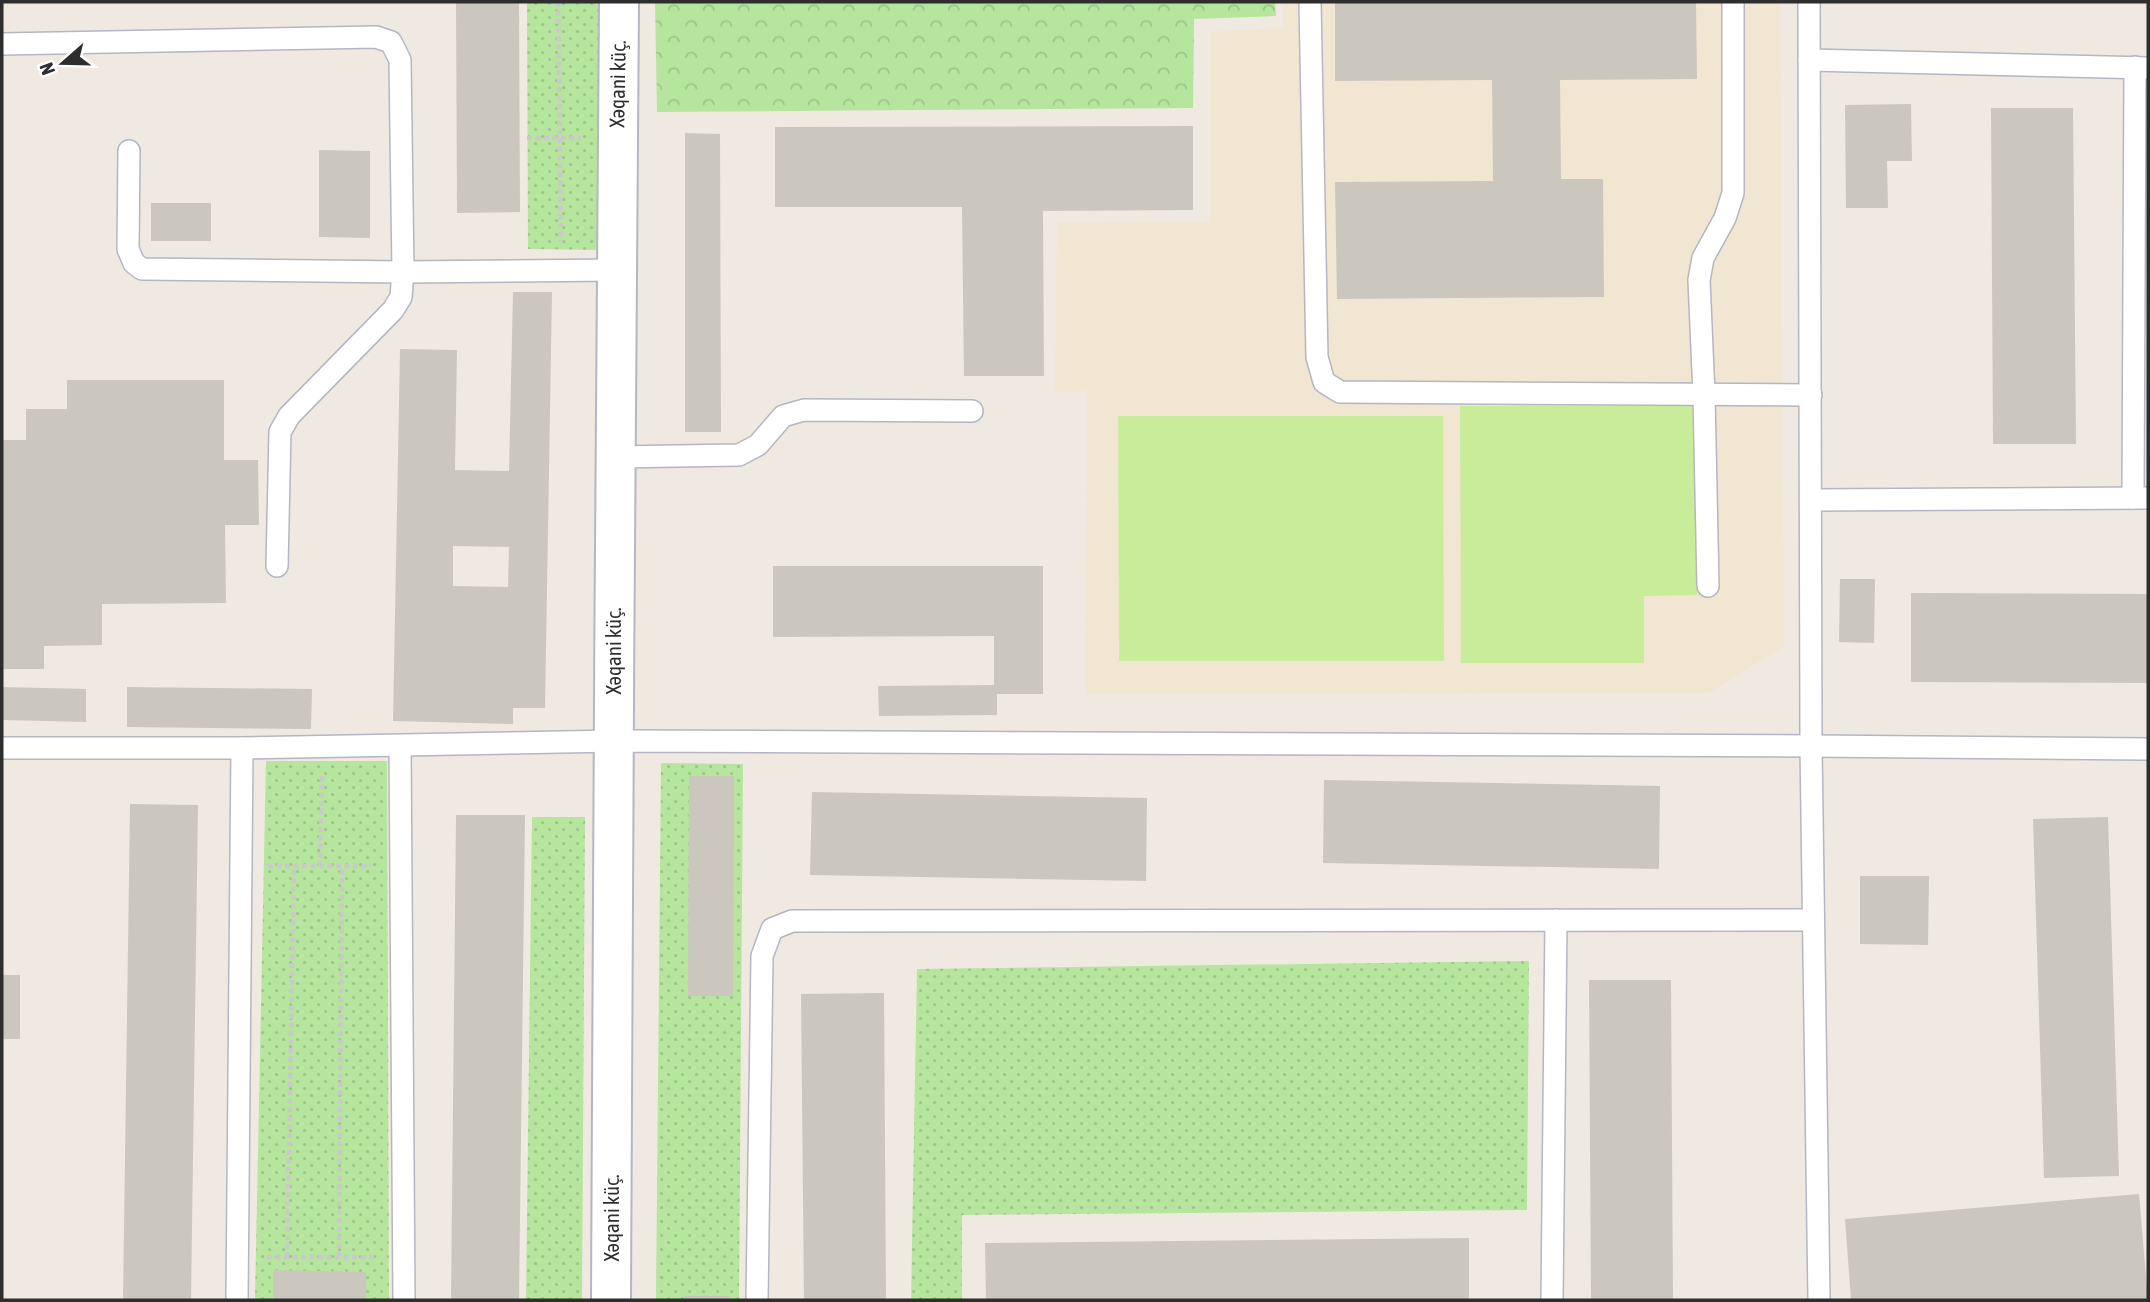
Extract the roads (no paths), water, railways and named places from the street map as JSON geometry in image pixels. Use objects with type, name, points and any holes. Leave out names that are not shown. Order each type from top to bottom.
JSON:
[{"type":"street","name":"Xəqani küç.","points":[[611,1300],[614,457],[619,2]]},
{"type":"lane","points":[[1310,2],[1317,356],[1324,382],[1340,392],[1811,395]]},
{"type":"lane","points":[[1708,586],[1699,280],[1703,258],[1724,218],[1733,193],[1733,2]]},
{"type":"lane","points":[[1809,2],[1811,746],[1819,1300]]},
{"type":"lane","points":[[2,44],[376,37],[391,42],[400,60],[403,272],[401,297],[393,310],[289,416],[280,432],[277,566]]},
{"type":"lane","points":[[1809,60],[2142,67],[2141,498],[1812,500]]},
{"type":"lane","points":[[129,151],[128,249],[134,263],[142,269],[403,272],[616,270]]},
{"type":"lane","points":[[614,457],[739,454],[758,445],[783,416],[804,410],[972,411]]},
{"type":"lane","points":[[2,748],[242,748],[615,741],[2148,749]]},
{"type":"lane","points":[[400,746],[404,1300]]},
{"type":"lane","points":[[237,1300],[242,748]]},
{"type":"lane","points":[[1552,1300],[1556,920]]},
{"type":"lane","points":[[757,1300],[762,956],[772,929],[792,921],[1813,920]]}]
